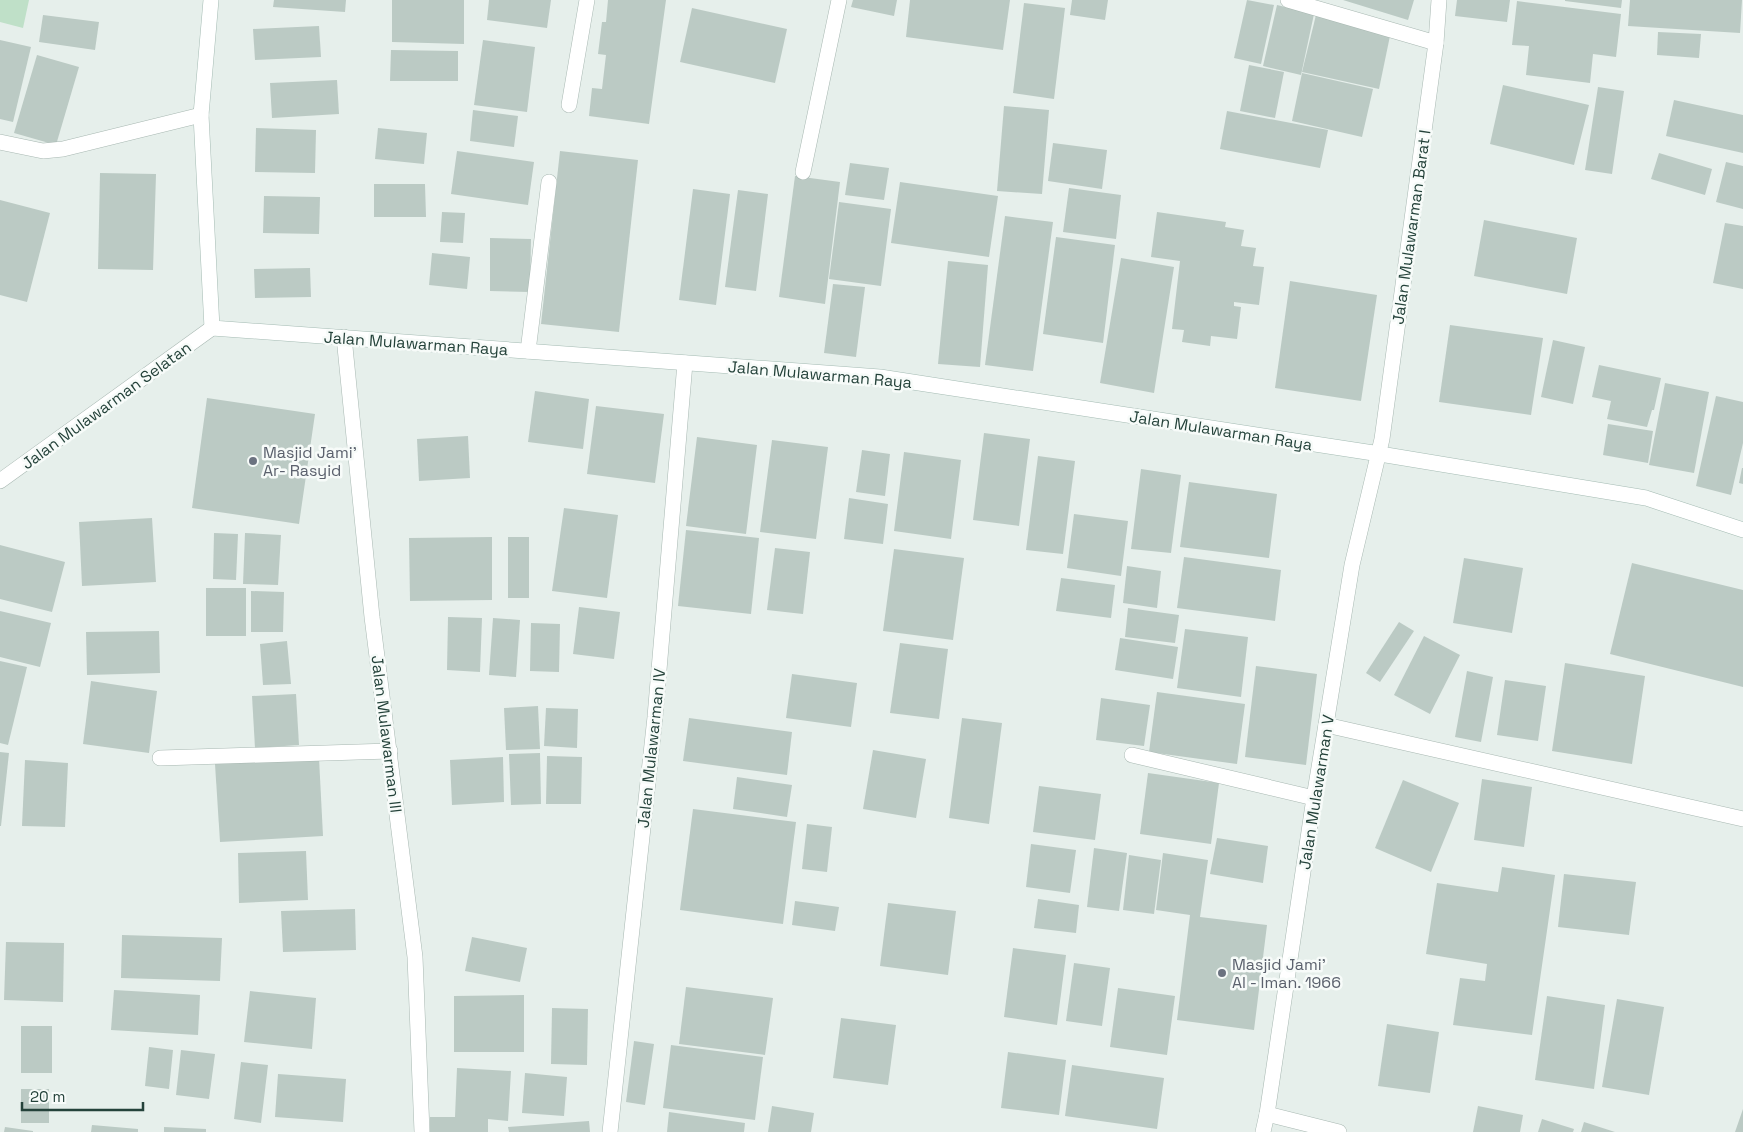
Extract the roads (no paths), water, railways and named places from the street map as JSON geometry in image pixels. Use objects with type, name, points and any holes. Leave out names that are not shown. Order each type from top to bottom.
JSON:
[{"type":"street","points":[[211,0],[201,115],[212,328]]},
{"type":"street","points":[[569,105],[587,0]]},
{"type":"street","points":[[803,172],[839,0]]},
{"type":"street","points":[[1288,0],[1436,43]]},
{"type":"street","name":"Jalan Mulawarman Barat I","points":[[1380,454],[1436,43],[1439,0]]},
{"type":"street","points":[[0,142],[43,151],[64,149],[201,115]]},
{"type":"street","points":[[528,351],[548,182]]},
{"type":"street","name":"Jalan Mulawarman Raya","points":[[212,328],[880,377],[1380,454],[1646,498],[1743,530]]},
{"type":"street","name":"Jalan Mulawarman Selatan","points":[[0,481],[212,328]]},
{"type":"street","name":"Jalan Mulawarman III","points":[[344,338],[372,617],[415,957],[422,1132]]},
{"type":"street","name":"Jalan Mulawarman IV","points":[[610,1132],[656,717],[685,363]]},
{"type":"street","name":"Jalan Mulawarman V","points":[[1263,1132],[1352,565],[1380,454]]},
{"type":"street","points":[[1326,725],[1743,819]]},
{"type":"street","points":[[160,758],[390,751]]},
{"type":"street","points":[[1132,755],[1314,798]]},
{"type":"street","points":[[1267,1114],[1339,1132]]},
{"type":"place","name":"Masjid Jami' Ar- Rasyid","points":[[253,461]]},
{"type":"place","name":"Masjid Jami' Al - Iman. 1966","points":[[1222,973]]}]
